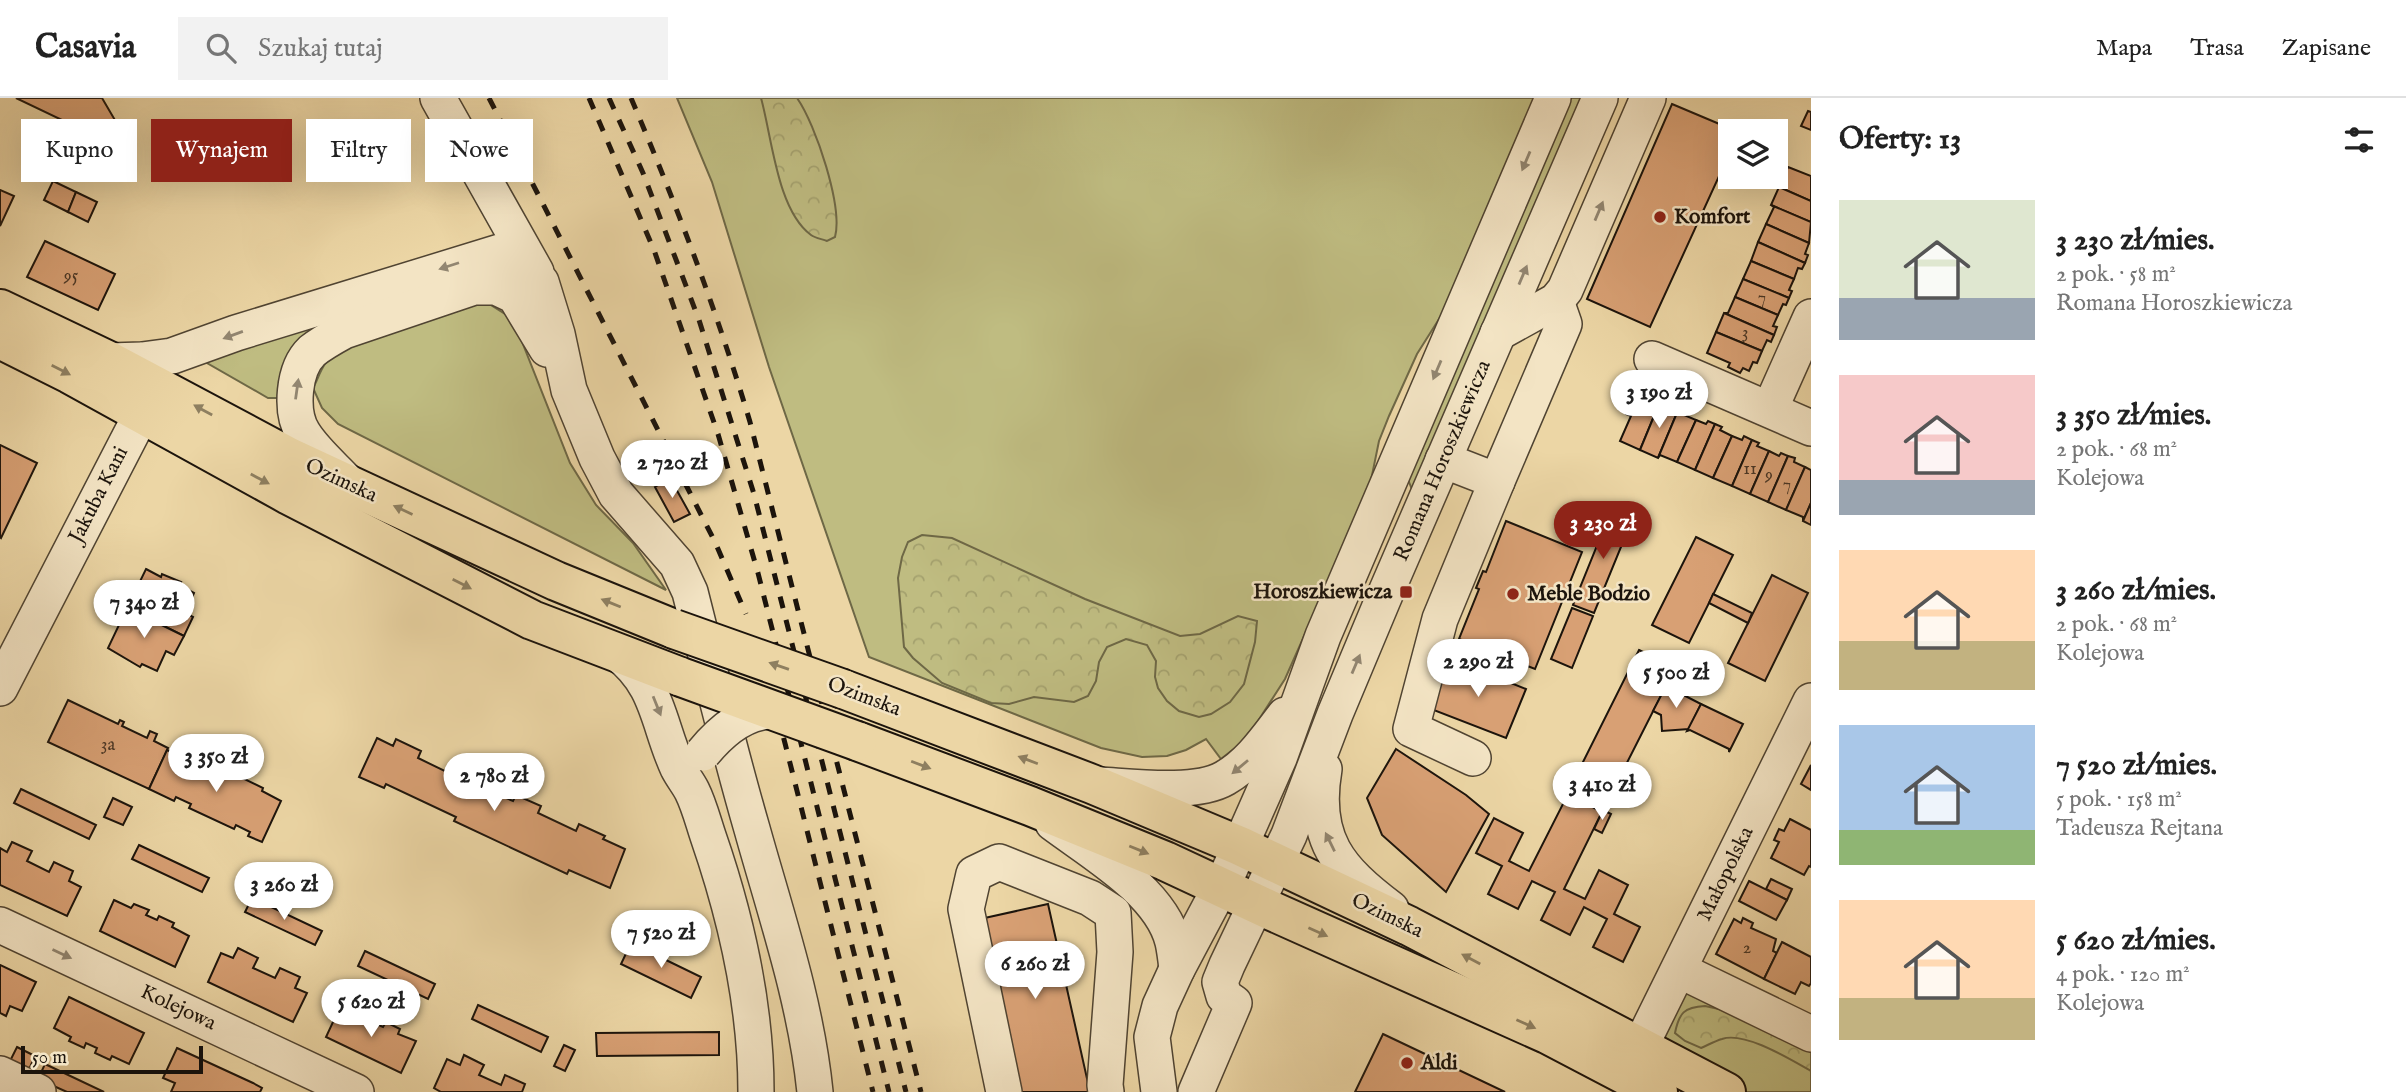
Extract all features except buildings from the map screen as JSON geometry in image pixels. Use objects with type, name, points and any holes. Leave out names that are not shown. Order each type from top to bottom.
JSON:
[{"type":"main road","name":"Ozimska","points":[[0,309],[109,361],[289,457],[556,581],[674,629],[844,688],[1092,784],[1240,846],[1409,926],[1726,1092]]},
{"type":"main road","name":"Ozimska","points":[[0,339],[70,374],[289,495],[532,620],[1030,806],[1221,886],[1547,1034],[1658,1092]]},
{"type":"street","points":[[438,98],[491,194],[528,289]]},
{"type":"street","name":"Romana Horoszkiewicza","points":[[1159,1092],[1152,1037],[1179,952],[1221,886],[1279,758],[1323,636],[1553,98]]},
{"type":"street","name":"Romana Horoszkiewicza","points":[[1196,1092],[1234,1003],[1224,996],[1220,982],[1289,835],[1335,714],[1600,98]]},
{"type":"street","points":[[1498,333],[1556,301],[1565,290],[1648,98]]},
{"type":"street","points":[[491,194],[500,252],[528,289],[556,334],[569,390],[592,447],[616,494],[677,565],[690,592],[752,830],[780,919],[807,1037],[815,1092]]},
{"type":"street","points":[[109,361],[172,356],[236,333],[500,252]]},
{"type":"street","points":[[351,486],[303,434],[295,415],[298,379],[310,353],[344,331],[474,287],[528,289]]},
{"type":"street","points":[[1473,758],[1411,729],[1440,619],[1564,324],[1556,301]]},
{"type":"street","points":[[1769,410],[1811,317]]},
{"type":"street","points":[[1652,359],[1811,428]]},
{"type":"street","name":"Jakuba Kani","points":[[0,688],[141,415]]},
{"type":"street","points":[[1443,460],[1497,481]]},
{"type":"street","points":[[617,653],[638,671],[655,699],[678,768],[692,792],[717,864],[738,945],[748,1002],[756,1092]]},
{"type":"street","points":[[1092,784],[1187,788],[1210,785],[1226,778],[1250,758],[1300,696]]},
{"type":"street","name":"Małopolska","points":[[1640,1047],[1811,701]]},
{"type":"street","points":[[692,792],[703,753],[717,739],[751,713],[761,710],[775,711]]},
{"type":"street","points":[[1335,714],[1321,792],[1322,826],[1338,859],[1350,875],[1409,926]]},
{"type":"street","points":[[1030,806],[1146,894],[1163,919],[1179,952]]},
{"type":"street","points":[[1004,1092],[966,909],[974,874],[999,862],[1090,898],[1113,913],[1115,952],[1105,1084],[1107,1092]]},
{"type":"street","name":"Kolejowa","points":[[0,925],[356,1092]]},
{"type":"street","points":[[1679,970],[1811,1034]]},
{"type":"street","points":[[0,1074],[37,1092]]},
{"type":"green space","points":[[677,98],[1539,98],[1446,308],[1417,354],[1389,416],[1379,441],[1369,490],[1285,679],[1240,744],[1221,759],[1206,739],[1167,756],[1142,757],[1101,748],[869,657],[769,367],[712,182]]},
{"type":"green space","points":[[761,98],[797,98],[812,127],[826,166],[835,206],[835,237],[827,241],[811,235],[790,209],[777,172]]},
{"type":"green space","points":[[1567,98],[1586,98],[1413,492],[1405,472]]},
{"type":"green space","points":[[486,302],[513,319],[570,463],[596,505],[633,543],[666,590],[338,424],[322,408],[313,388],[325,364],[336,355],[353,345],[400,327]]},
{"type":"green space","points":[[326,319],[278,398],[268,398],[207,363],[209,356]]},
{"type":"green space","points":[[922,535],[952,538],[1085,599],[1180,636],[1200,634],[1238,616],[1257,621],[1255,642],[1244,684],[1230,702],[1211,714],[1199,717],[1179,711],[1167,701],[1158,688],[1155,677],[1156,661],[1147,645],[1126,639],[1107,647],[1088,696],[1074,702],[1034,697],[1009,704],[991,703],[942,683],[904,647],[898,578],[908,542]]},
{"type":"green space","points":[[1679,970],[1811,1034],[1811,1092],[1726,1092],[1640,1047]]},
{"type":"green space","points":[[1705,1006],[1728,1011],[1811,1052],[1811,1071],[1768,1048],[1743,1039],[1722,1039],[1701,1048],[1675,1033],[1678,1020],[1684,1012]]},
{"type":"railway","points":[[489,98],[715,542],[746,614]]},
{"type":"railway","points":[[589,98],[654,250],[718,434],[758,573],[889,1092]]},
{"type":"railway","points":[[609,98],[643,173],[699,320],[754,494],[906,1092]]},
{"type":"railway","points":[[631,98],[695,258],[750,422],[921,1092]]},
{"type":"railway","points":[[766,668],[873,1092]]},
{"type":"place","name":"Komfort","points":[[1660,217]]},
{"type":"place","name":"Horoszkiewicza","points":[[1406,592]]},
{"type":"place","name":"Meble Bodzio","points":[[1513,594]]},
{"type":"place","name":"Aldi","points":[[1407,1063]]}]
